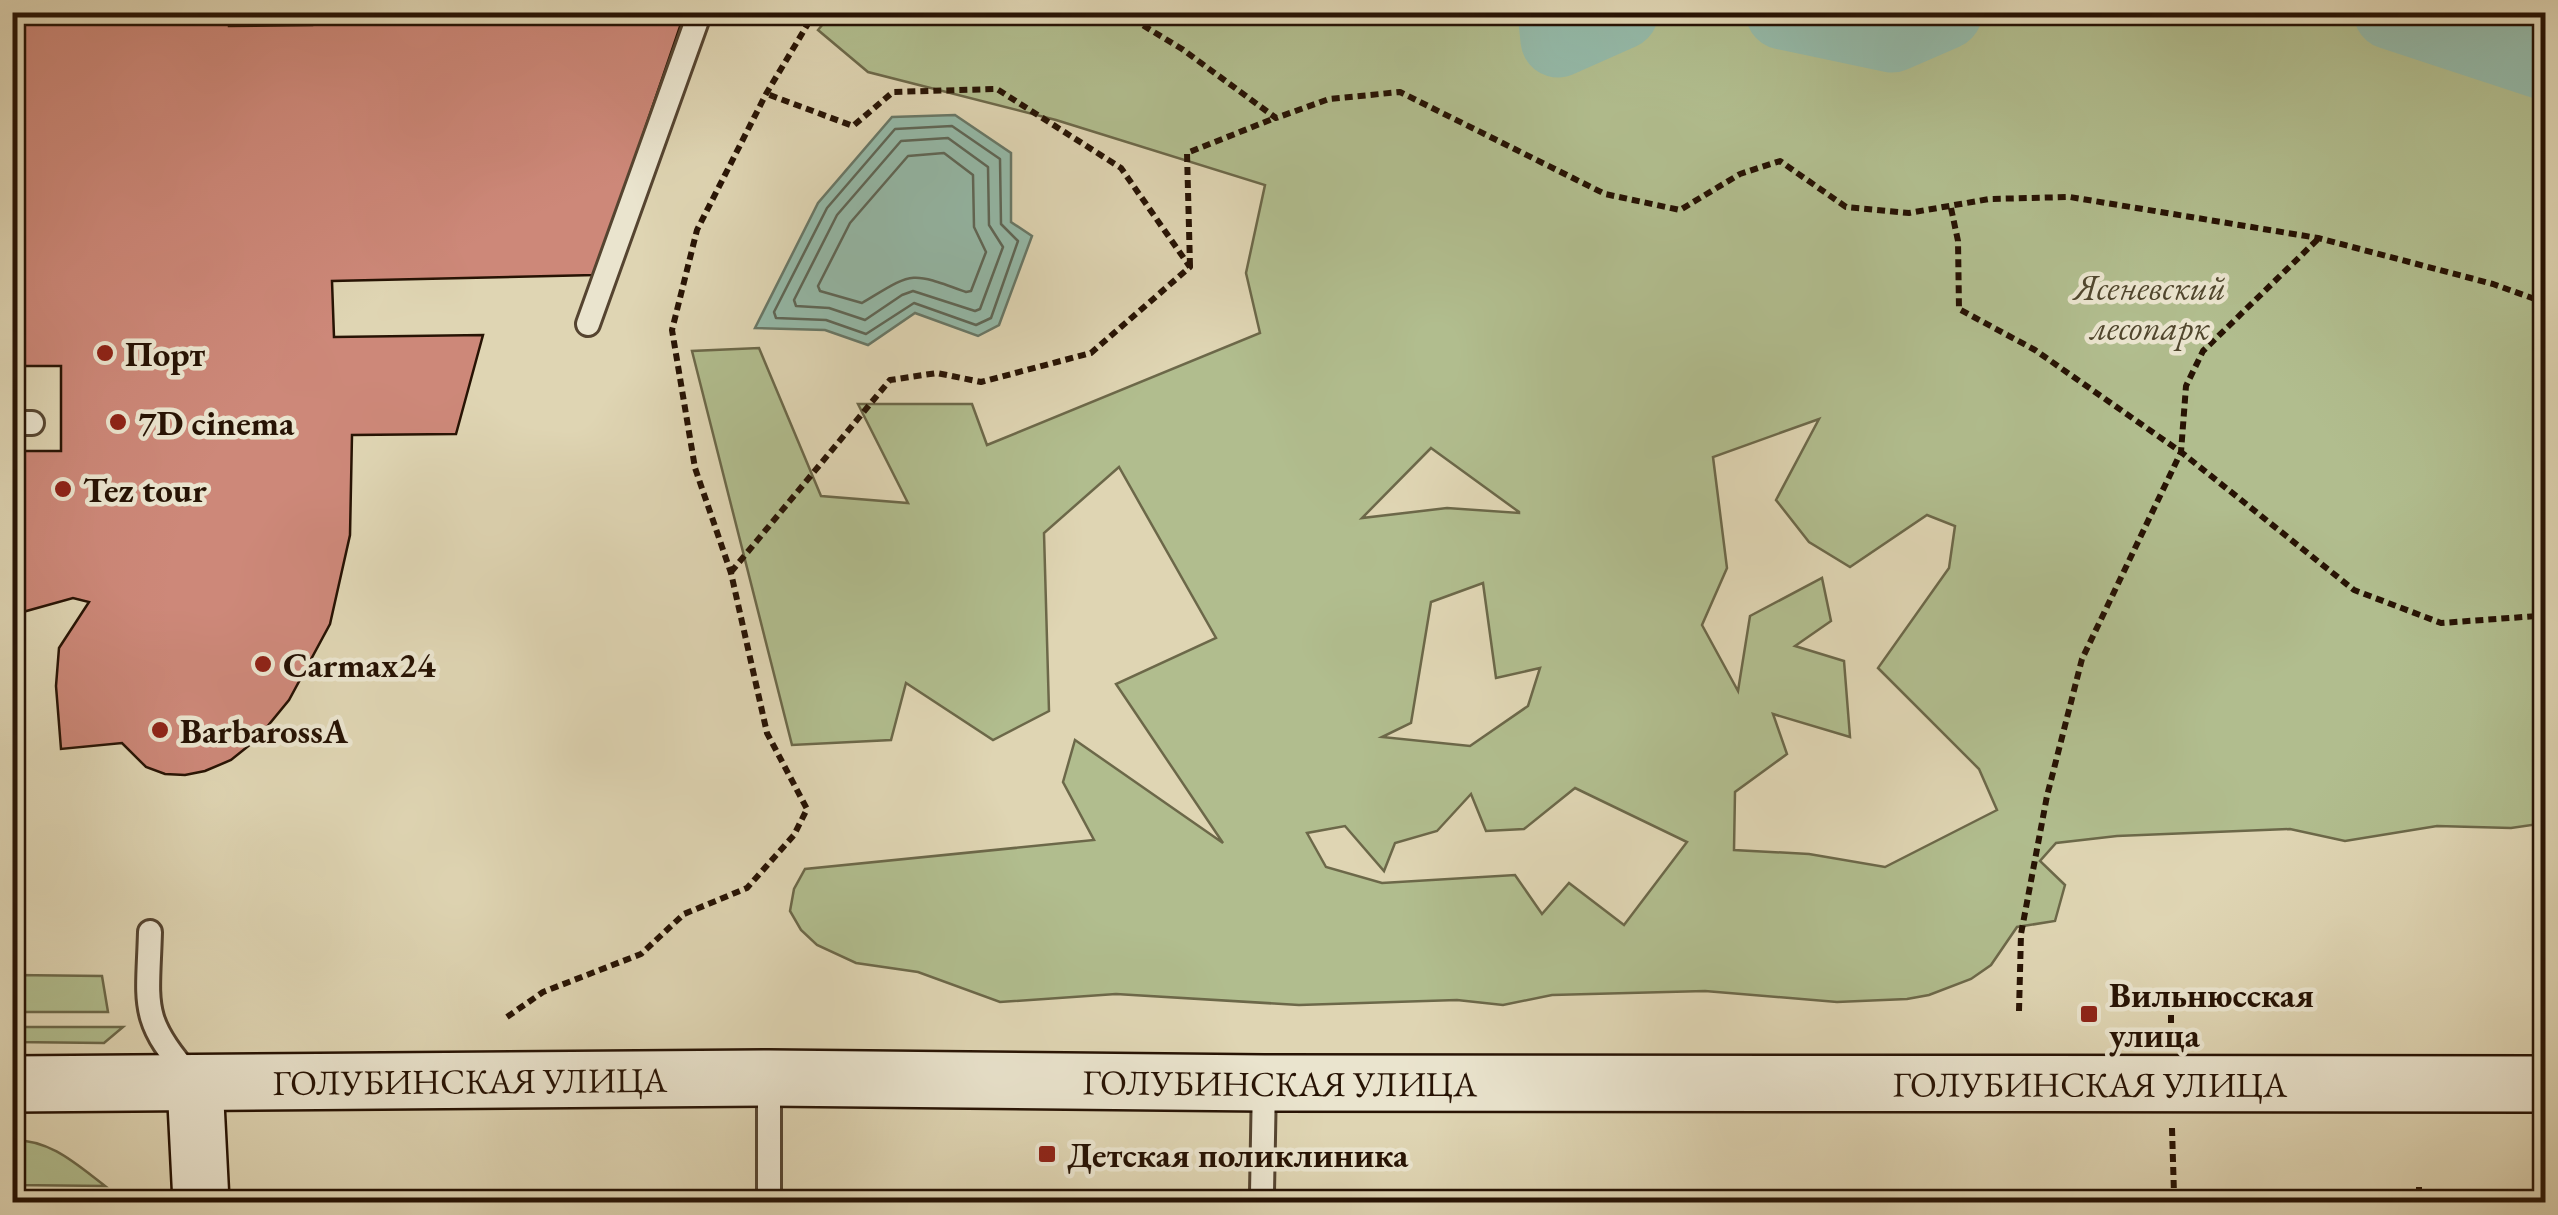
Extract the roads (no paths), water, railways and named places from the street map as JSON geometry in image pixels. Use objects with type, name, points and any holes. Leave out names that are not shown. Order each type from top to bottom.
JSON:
[{"type":"street","name":"ГОЛУБИНСКАЯ УЛИЦА","points":[[12,1084],[769,1078],[1264,1083],[2546,1084]]},
{"type":"street","points":[[195,1082],[202,1202]]},
{"type":"lane","points":[[588,324],[700,12]]},
{"type":"lane","points":[[150,932],[148,1014],[166,1050],[195,1082]]},
{"type":"lane","points":[[769,1078],[769,1202]]},
{"type":"lane","points":[[1264,1083],[1264,1199]]},
{"type":"water","points":[[955,115],[1011,153],[1011,222],[1032,236],[999,325],[978,336],[915,313],[868,345],[825,330],[755,328],[818,203],[892,117]]},
{"type":"waterway","points":[[1555,12],[1558,40],[1621,12]]},
{"type":"waterway","points":[[1783,12],[1892,35],[1945,12]]},
{"type":"waterway","points":[[2391,12],[2546,63]]},
{"type":"place","name":"Порт","points":[[105,353]]},
{"type":"place","name":"7D cinema","points":[[118,422]]},
{"type":"place","name":"Tez tour","points":[[63,489]]},
{"type":"place","name":"Carmax24","points":[[263,664]]},
{"type":"place","name":"BarbarossA","points":[[160,730]]},
{"type":"place","name":"Вильнюсская улица","points":[[2089,1014]]},
{"type":"place","name":"Детская поликлиника","points":[[1047,1154]]},
{"type":"park label","name":"Ясеневский лесопарк","points":[[2150,307]]}]
